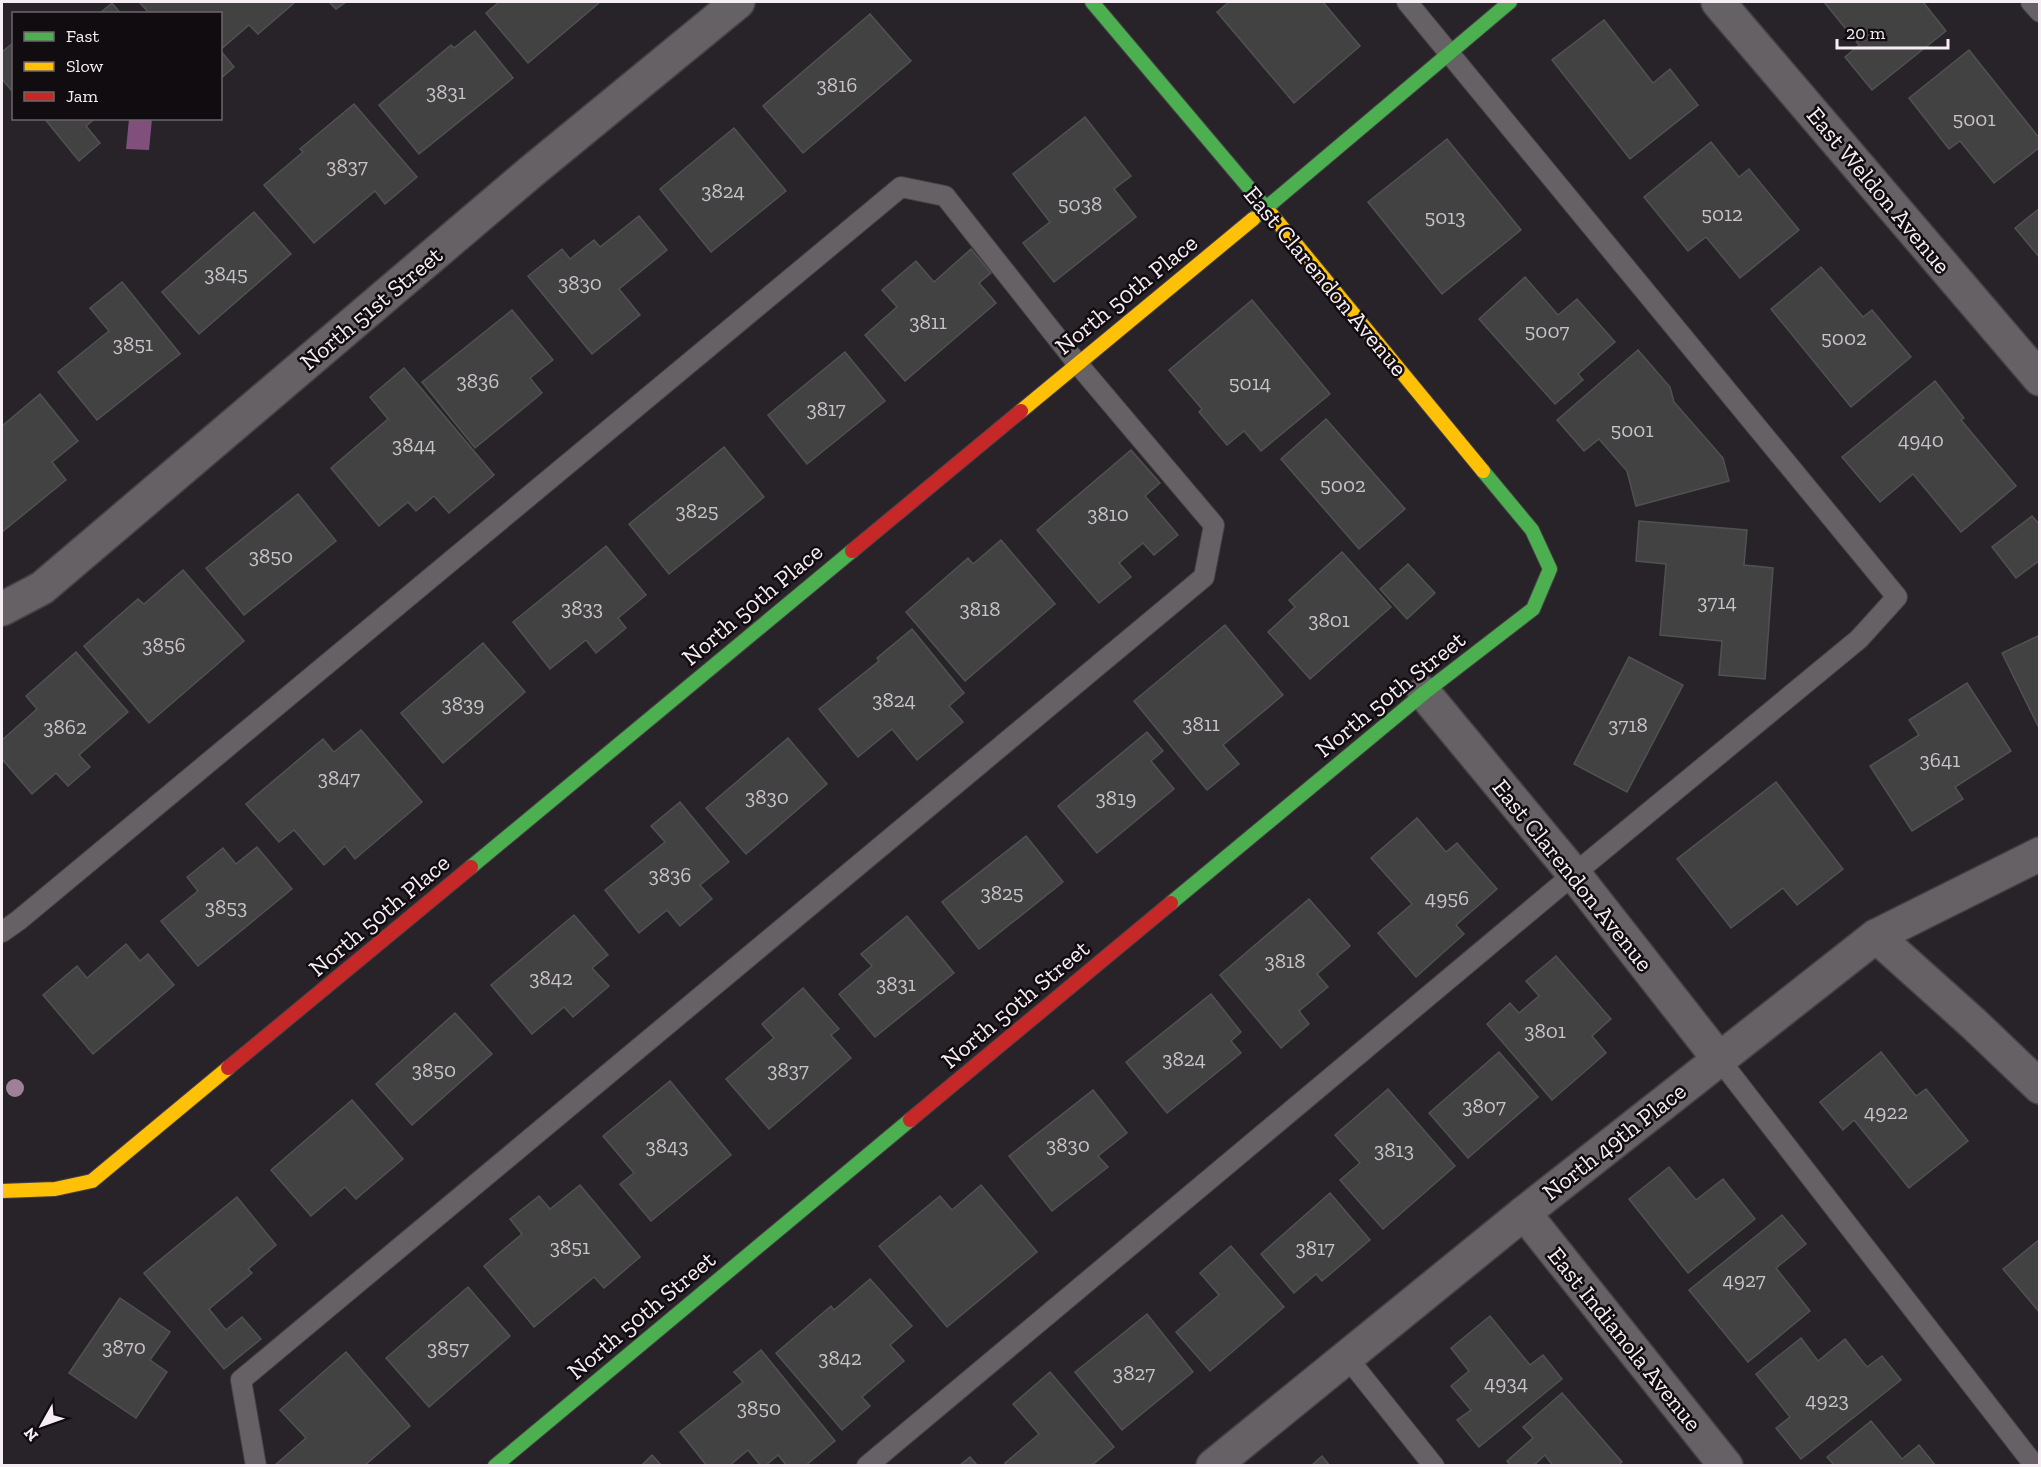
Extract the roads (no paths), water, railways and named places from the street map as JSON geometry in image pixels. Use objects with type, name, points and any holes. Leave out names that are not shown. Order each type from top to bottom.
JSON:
[{"type":"street","name":"North 51st Street","points":[[2,609],[42,588],[523,178],[738,2]]},
{"type":"street","name":"East Clarendon Avenue","points":[[1092,2],[1532,530],[1550,569]]},
{"type":"street","name":"North 50th Place","points":[[2,1191],[55,1189],[92,1181],[1266,208],[1510,2]]},
{"type":"street","name":"East Weldon Avenue","points":[[1718,2],[2040,379]]},
{"type":"street","name":"North 50th Street","points":[[495,1466],[1424,693],[1533,609],[1550,569]]},
{"type":"street","name":"East Clarendon Avenue","points":[[1424,693],[1574,874],[1719,1059]]},
{"type":"street","name":"North 49th Place","points":[[1213,1466],[1524,1213],[1876,936],[2040,854]]},
{"type":"street","points":[[1876,936],[2040,1087]]},
{"type":"street","name":"East Indianola Avenue","points":[[1524,1213],[1726,1466]]},
{"type":"lane","points":[[867,1466],[1574,874],[1860,639],[1897,597],[1407,2]]},
{"type":"lane","points":[[2031,2],[2040,12]]},
{"type":"lane","points":[[2,932],[901,187],[945,196],[1077,363],[1214,525],[1204,577],[241,1380],[256,1466]]},
{"type":"lane","points":[[1719,1059],[2035,1466]]},
{"type":"lane","points":[[1346,1356],[1434,1466]]}]
